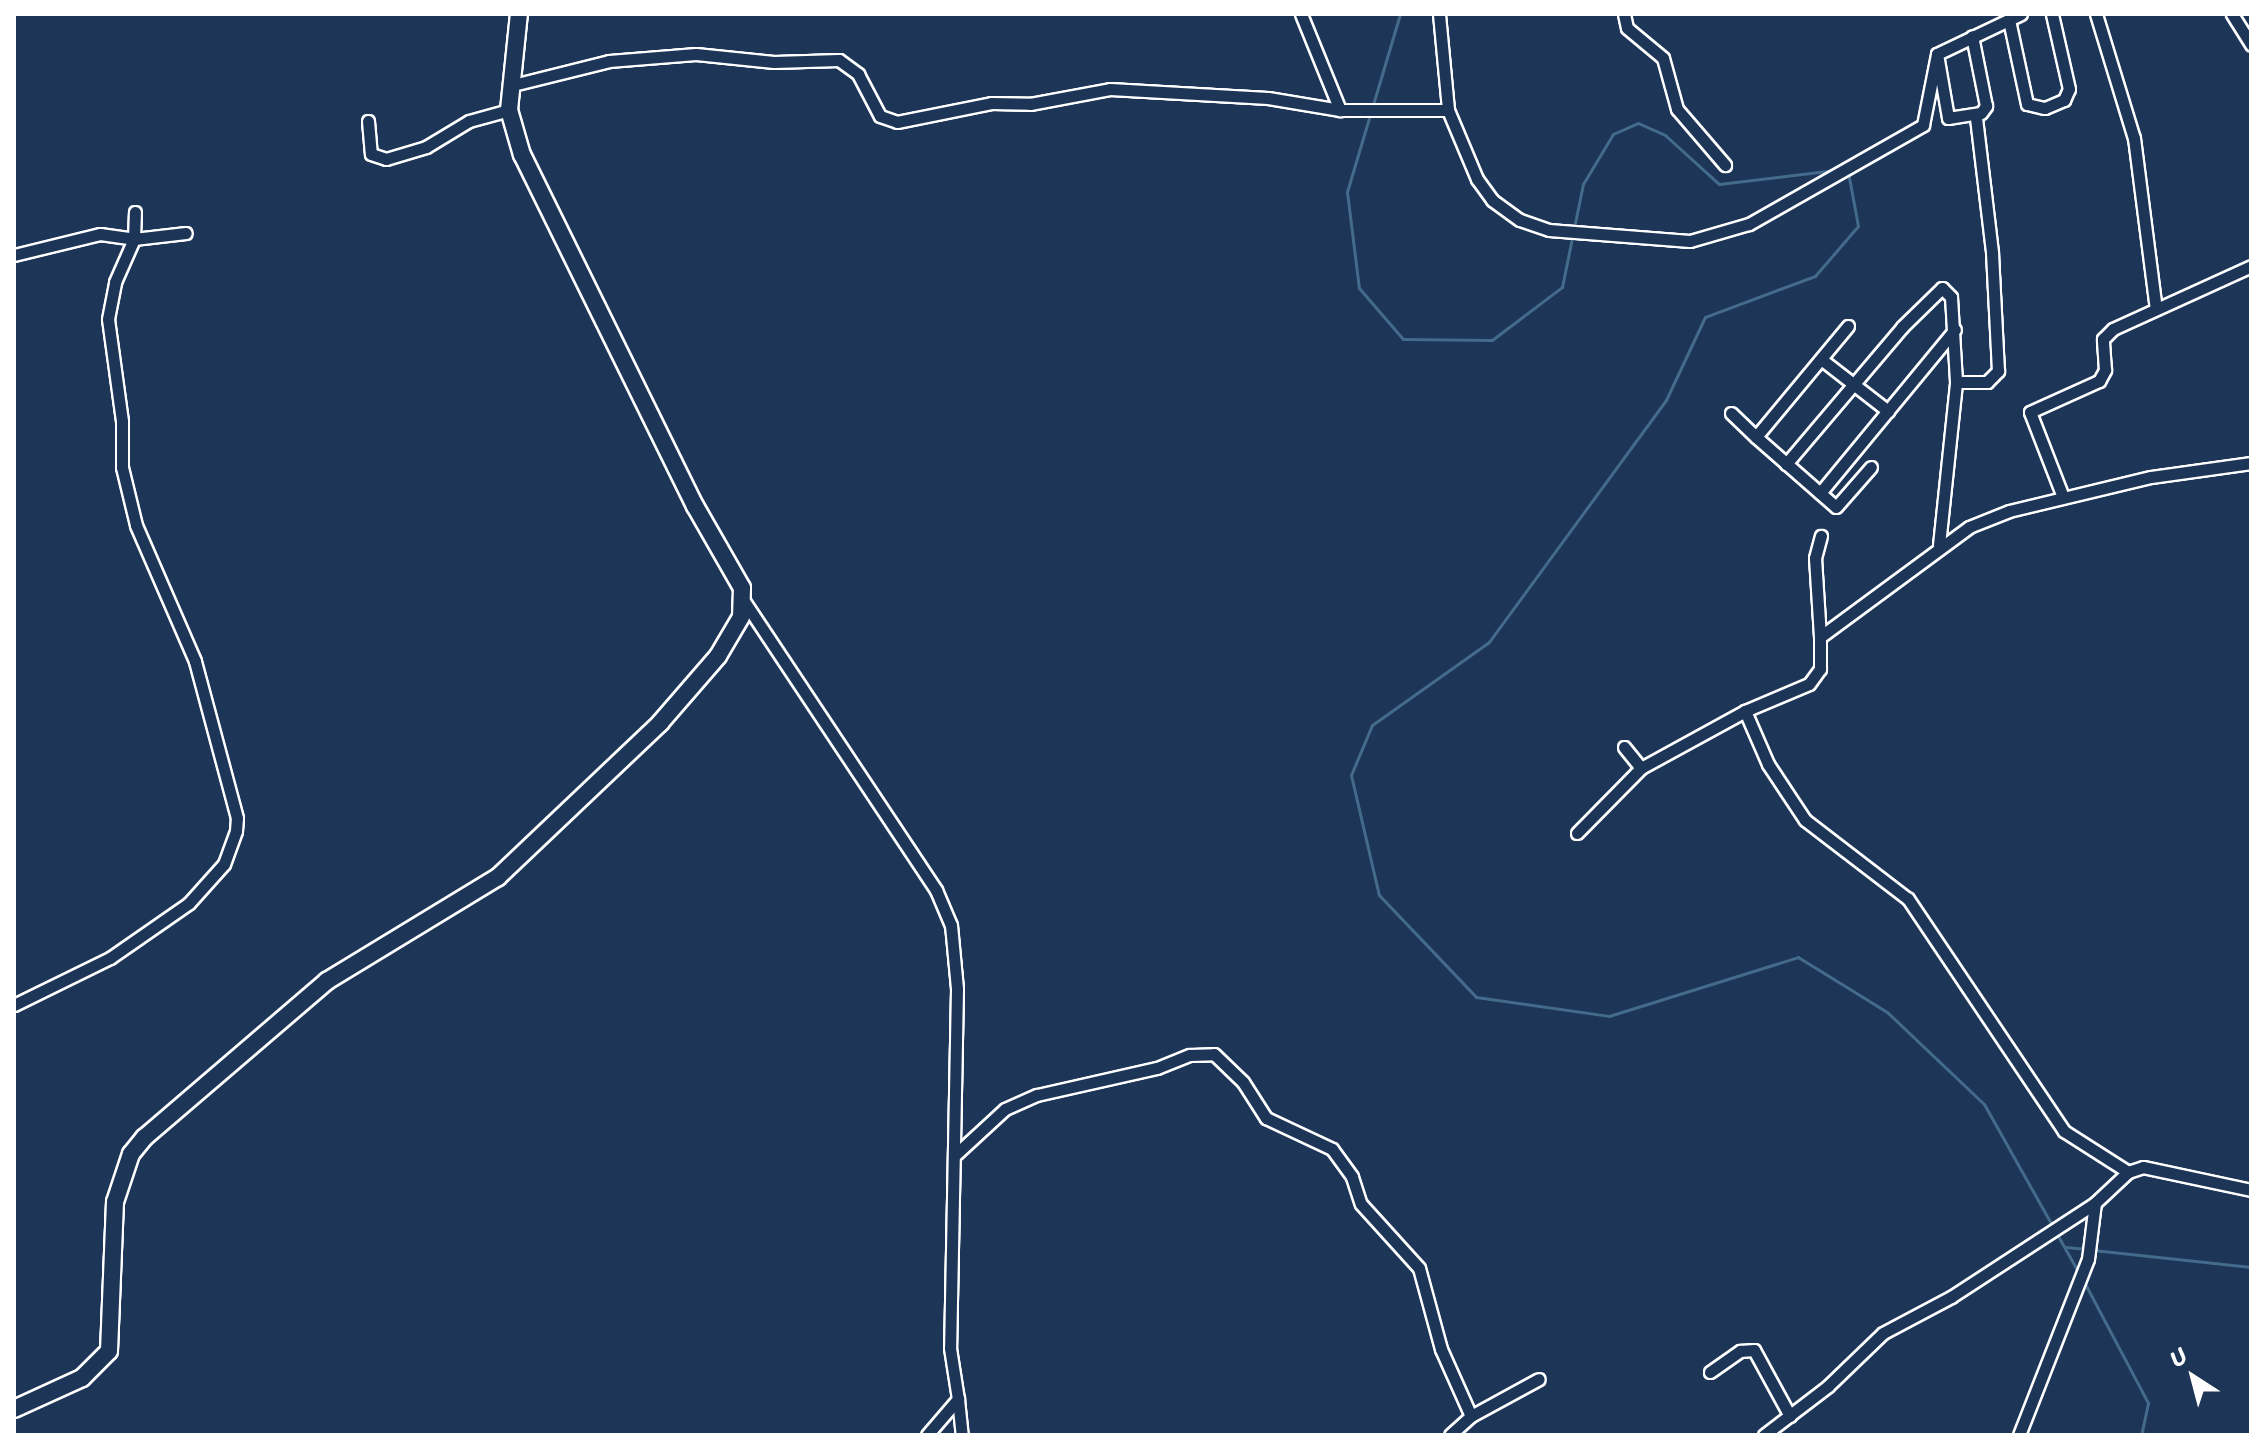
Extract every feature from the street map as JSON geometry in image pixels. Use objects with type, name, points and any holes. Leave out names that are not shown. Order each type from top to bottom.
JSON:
[{"type":"street","points":[[519,14],[509,86],[509,110],[534,183],[744,601],[936,890],[951,925],[957,989],[950,1348],[962,1435]]},
{"type":"street","points":[[1301,14],[1340,110]]},
{"type":"street","points":[[1439,14],[1448,110],[1477,179],[1492,200],[1520,220],[1549,230],[1690,241],[1749,224],[1923,125],[1937,54]]},
{"type":"street","points":[[1624,14],[1627,28],[1663,58],[1677,109],[1725,165]]},
{"type":"street","points":[[1937,54],[2021,14]]},
{"type":"street","points":[[2009,20],[2027,104],[2045,108],[2064,100],[2069,89],[2052,14]]},
{"type":"street","points":[[2096,14],[2134,138],[2156,309]]},
{"type":"street","points":[[2232,14],[2251,44]]},
{"type":"street","points":[[1937,54],[1946,115],[1951,120],[1981,113],[1986,106],[1972,36]]},
{"type":"street","points":[[509,86],[609,61],[696,54],[774,62],[839,60],[858,74],[880,116],[897,122],[991,103],[1030,104],[1110,89],[1268,98],[1340,110],[1448,110]]},
{"type":"street","points":[[368,121],[371,154],[386,159],[426,147],[480,117],[509,110]]},
{"type":"street","points":[[1956,382],[1987,382],[1998,371],[1989,227],[1976,118]]},
{"type":"street","points":[[14,1005],[110,958],[189,903],[224,864],[236,831],[195,661],[136,525],[122,467],[122,421],[108,319],[115,282],[134,239],[135,212]]},
{"type":"street","points":[[14,255],[100,234],[134,239],[186,233]]},
{"type":"street","points":[[2063,497],[2030,412],[2099,381],[2105,370],[2106,335],[2251,266]]},
{"type":"street","points":[[1786,464],[1942,288],[1951,297],[1956,382],[1939,545]]},
{"type":"street","points":[[1756,437],[1848,326]]},
{"type":"street","points":[[1820,493],[1955,329]]},
{"type":"street","points":[[1821,359],[1888,411]]},
{"type":"street","points":[[1731,413],[1836,507],[1871,467]]},
{"type":"street","points":[[1820,637],[1939,545],[1995,516],[2063,497],[2251,463]]},
{"type":"street","points":[[1577,833],[1641,768],[1745,711],[1816,678],[1820,637],[1815,558],[1821,536]]},
{"type":"street","points":[[14,1409],[82,1378],[109,1351],[115,1202],[131,1154],[145,1137],[327,981],[366,952],[472,895],[533,846],[700,679],[731,637],[744,601]]},
{"type":"street","points":[[1745,711],[1768,764],[1805,820],[1908,899],[2064,1131],[2128,1172]]},
{"type":"street","points":[[1624,747],[1641,768]]},
{"type":"street","points":[[954,1156],[1005,1109],[1037,1095],[1157,1068],[1190,1055],[1214,1054],[1243,1082],[1266,1118],[1332,1149],[1352,1177],[1361,1204],[1419,1268],[1441,1349],[1471,1416]]},
{"type":"street","points":[[1764,1435],[1790,1416],[1883,1333],[1951,1297],[2095,1203],[2128,1172],[2160,1168],[2251,1190]]},
{"type":"street","points":[[2019,1435],[2082,1276],[2090,1247],[2095,1203]]},
{"type":"street","points":[[1710,1372],[1740,1351],[1754,1350],[1790,1416]]},
{"type":"street","points":[[1450,1435],[1471,1416],[1539,1379]]},
{"type":"street","points":[[927,1435],[958,1399]]},
{"type":"waterway","points":[[1400,14],[1347,192],[1359,288],[1403,339],[1492,340],[1562,287],[1583,184],[1613,134],[1638,123],[1665,135],[1719,184],[1835,170]]},
{"type":"waterway","points":[[1848,172],[1858,226],[1815,276],[1705,317],[1666,400],[1489,642],[1372,725],[1351,775],[1379,895],[1476,997],[1609,1016],[1798,957],[1887,1012],[1984,1104],[2079,1273]]},
{"type":"waterway","points":[[2066,1247],[2086,1249]]},
{"type":"waterway","points":[[2093,1250],[2251,1267]]},
{"type":"waterway","points":[[2083,1280],[2148,1403],[2141,1435]]}]
